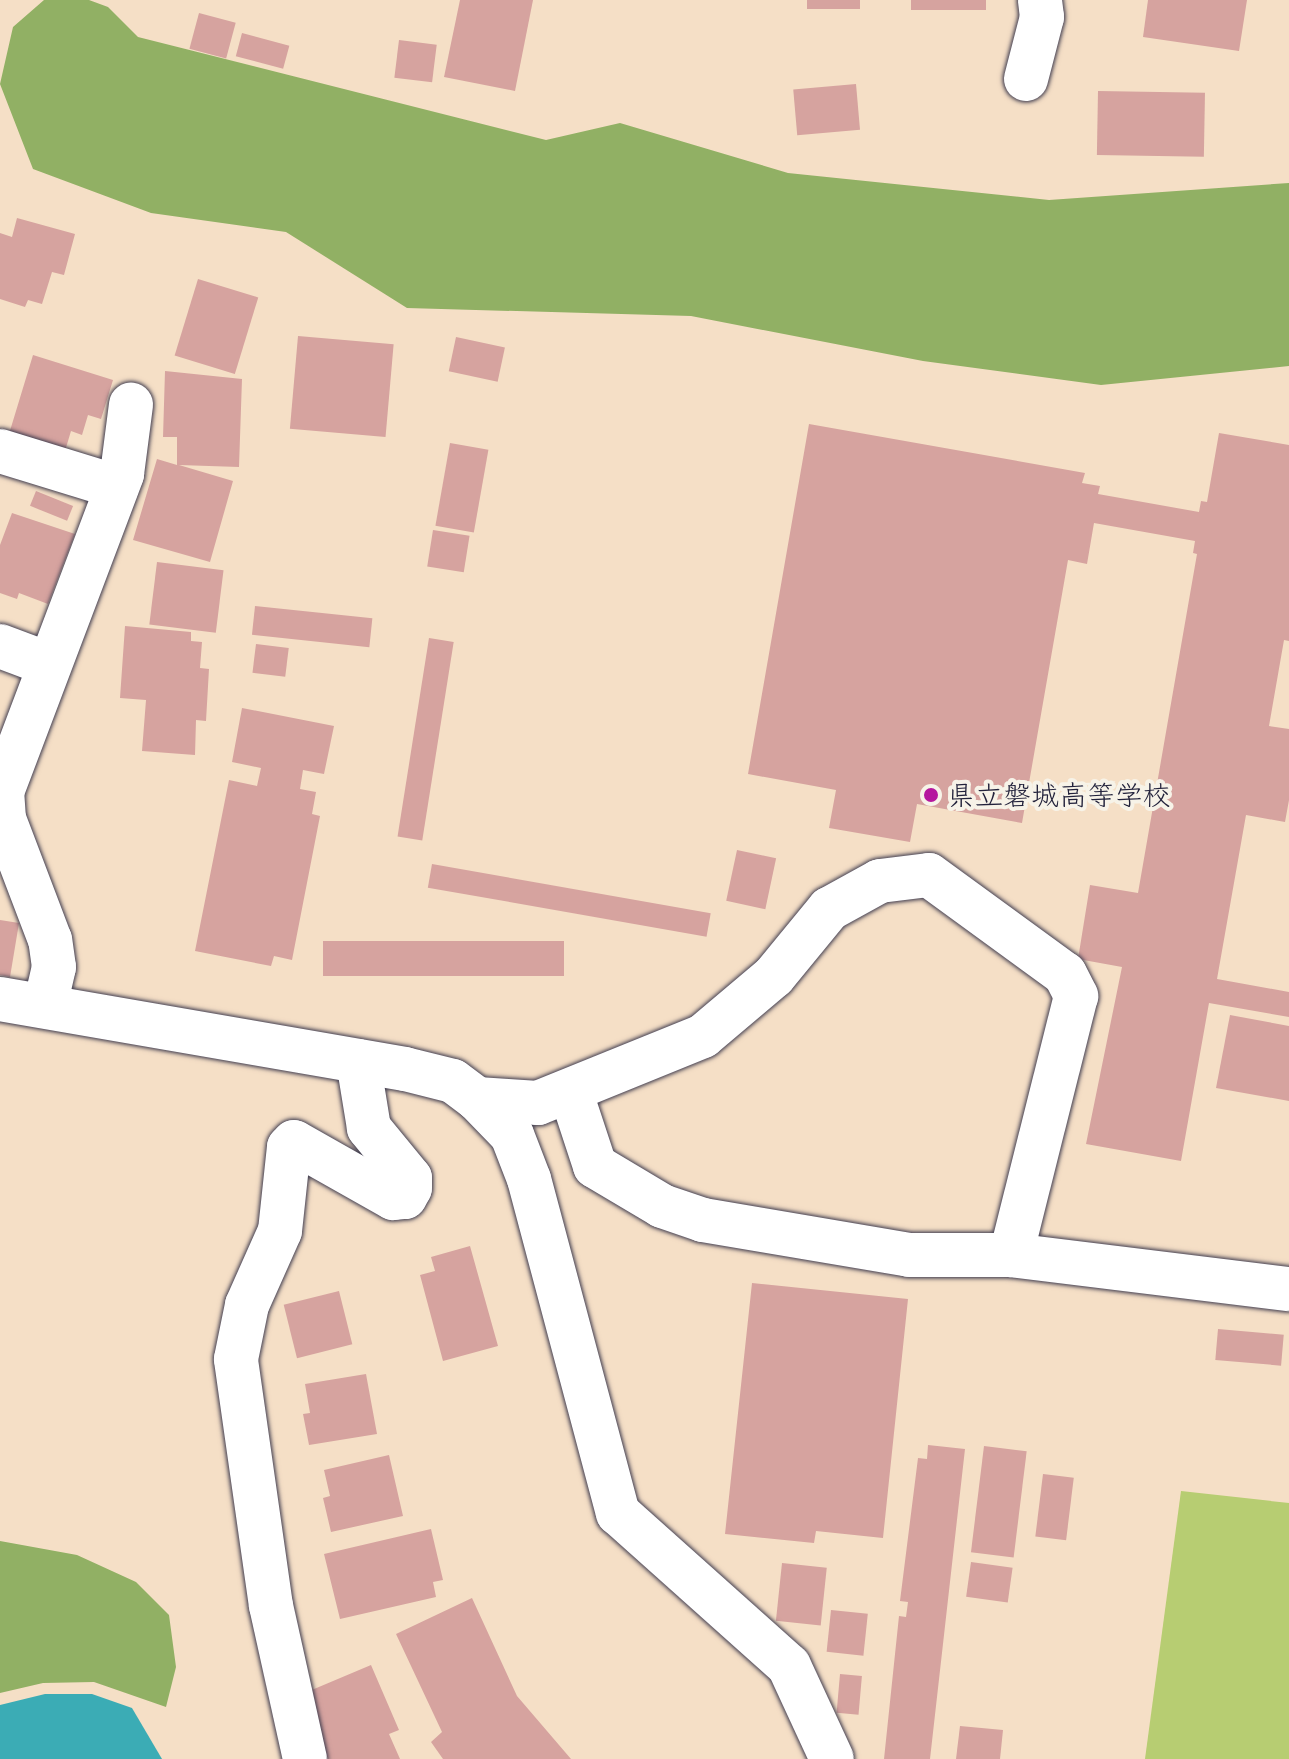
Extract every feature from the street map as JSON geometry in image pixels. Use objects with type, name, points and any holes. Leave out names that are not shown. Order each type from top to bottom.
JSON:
[{"type":"street","points":[[1026,79],[1042,17],[1040,0]]},
{"type":"street","points":[[45,1006],[54,967],[50,940],[4,819],[2,792],[117,487],[131,405]]},
{"type":"street","points":[[0,451],[117,487]]},
{"type":"street","points":[[0,646],[48,664]]},
{"type":"street","points":[[477,1099],[538,1103],[571,1093],[703,1036],[774,976],[829,909],[880,881],[929,875],[1065,974],[1076,996],[1011,1255]]},
{"type":"street","points":[[0,999],[358,1061],[453,1081],[477,1099],[512,1135],[529,1179],[618,1513],[789,1666],[832,1759]]},
{"type":"street","points":[[305,1759],[271,1606],[236,1359],[247,1305],[280,1231],[289,1147],[294,1142],[393,1198],[405,1197],[410,1188],[410,1178],[369,1128],[358,1061]]},
{"type":"street","points":[[571,1093],[595,1166],[662,1206],[703,1220],[909,1255],[1011,1255],[1289,1289]]},
{"type":"green space","points":[[44,0],[89,0],[108,7],[138,37],[546,140],[620,123],[788,173],[1049,200],[1289,183],[1289,366],[1101,385],[923,361],[691,316],[407,308],[286,232],[151,213],[33,169],[0,84],[13,27]]},
{"type":"green space","points":[[1181,1491],[1289,1503],[1289,1759],[1145,1759]]},
{"type":"green space","points":[[0,1541],[77,1555],[136,1582],[169,1615],[176,1667],[166,1707],[94,1682],[43,1683],[0,1693]]},
{"type":"water","points":[[45,1694],[92,1694],[132,1708],[162,1759],[0,1759],[0,1705]]},
{"type":"building","points":[[460,0],[533,0],[515,91],[444,77]]},
{"type":"building","points":[[807,0],[860,0],[860,9],[807,9]]},
{"type":"building","points":[[911,0],[986,0],[986,10],[911,10]]},
{"type":"building","points":[[1148,0],[1247,0],[1239,51],[1143,37]]},
{"type":"building","points":[[199,13],[236,23],[226,59],[189,49]]},
{"type":"building","points":[[242,33],[289,46],[283,69],[236,56]]},
{"type":"building","points":[[399,40],[437,45],[432,82],[394,78]]},
{"type":"building","points":[[856,84],[860,130],[797,135],[793,89]]},
{"type":"building","points":[[1098,91],[1205,93],[1204,157],[1097,155]]},
{"type":"building","points":[[17,218],[75,234],[64,275],[52,272],[42,304],[28,300],[25,307],[0,299],[0,233],[12,237]]},
{"type":"building","points":[[198,279],[258,297],[235,374],[175,356]]},
{"type":"building","points":[[298,336],[394,344],[386,437],[290,429]]},
{"type":"building","points":[[456,337],[505,347],[498,382],[449,371]]},
{"type":"building","points":[[33,355],[113,380],[101,419],[88,415],[82,435],[71,431],[65,451],[9,434]]},
{"type":"building","points":[[165,371],[242,379],[239,467],[179,465],[233,481],[210,562],[133,540],[157,459],[177,465],[177,437],[163,437]]},
{"type":"building","name":"県立磐城高等学校","points":[[809,424],[1085,473],[1082,483],[1100,486],[1098,494],[1199,512],[1201,501],[1207,502],[1219,433],[1289,445],[1289,641],[1284,640],[1269,726],[1289,729],[1289,800],[1285,822],[1246,815],[1217,979],[1289,992],[1289,1017],[1209,1003],[1181,1161],[1086,1144],[1122,967],[1078,959],[1090,885],[1138,893],[1197,554],[1193,553],[1195,541],[1094,523],[1087,564],[1068,560],[1022,823],[917,804],[910,842],[829,828],[836,790],[748,774]]},
{"type":"building","points":[[450,443],[488,450],[474,532],[435,526]]},
{"type":"building","points":[[36,491],[73,506],[67,521],[30,506]]},
{"type":"building","points":[[12,513],[75,534],[48,604],[19,593],[17,599],[0,593],[0,545]]},
{"type":"building","points":[[433,530],[470,536],[464,572],[427,567]]},
{"type":"building","points":[[157,562],[224,570],[216,633],[149,625]]},
{"type":"building","points":[[255,606],[372,618],[369,647],[252,635]]},
{"type":"building","points":[[125,626],[191,632],[191,641],[202,642],[200,668],[209,669],[206,721],[196,720],[195,755],[142,751],[146,700],[120,698]]},
{"type":"building","points":[[429,638],[454,642],[422,840],[398,837]]},
{"type":"building","points":[[256,644],[289,648],[285,677],[252,673]]},
{"type":"building","points":[[242,708],[334,726],[324,774],[303,770],[300,789],[316,792],[312,814],[320,816],[292,960],[274,956],[271,966],[195,951],[229,780],[257,786],[261,768],[232,762]]},
{"type":"building","points":[[737,850],[776,858],[765,909],[726,901]]},
{"type":"building","points":[[432,864],[711,913],[707,937],[428,888]]},
{"type":"building","points":[[0,920],[19,923],[10,977],[0,975]]},
{"type":"building","points":[[323,941],[564,941],[564,976],[323,976]]},
{"type":"building","points":[[1230,1015],[1289,1026],[1289,1101],[1216,1088]]},
{"type":"building","points":[[470,1246],[498,1346],[443,1361],[420,1275],[435,1271],[431,1257]]},
{"type":"building","points":[[752,1283],[908,1299],[883,1538],[816,1531],[814,1543],[725,1534]]},
{"type":"building","points":[[339,1291],[352,1344],[297,1358],[284,1305]]},
{"type":"building","points":[[1218,1329],[1284,1335],[1281,1366],[1215,1360]]},
{"type":"building","points":[[366,1374],[377,1434],[309,1445],[303,1414],[310,1413],[305,1384]]},
{"type":"building","points":[[928,1445],[965,1449],[930,1759],[884,1759],[899,1616],[906,1617],[908,1602],[900,1601],[918,1458],[927,1459]]},
{"type":"building","points":[[984,1446],[1027,1451],[1014,1557],[971,1552]]},
{"type":"building","points":[[389,1455],[403,1516],[331,1532],[323,1498],[330,1496],[324,1470]]},
{"type":"building","points":[[1043,1474],[1074,1478],[1066,1540],[1035,1537]]},
{"type":"building","points":[[431,1529],[443,1580],[433,1582],[436,1597],[340,1619],[324,1554]]},
{"type":"building","points":[[971,1562],[1013,1568],[1008,1603],[966,1597]]},
{"type":"building","points":[[782,1563],[827,1568],[821,1625],[776,1621]]},
{"type":"building","points":[[472,1598],[517,1696],[571,1759],[443,1759],[431,1742],[442,1732],[396,1634]]},
{"type":"building","points":[[831,1610],[868,1614],[863,1656],[827,1652]]},
{"type":"building","points":[[371,1665],[399,1730],[389,1734],[400,1759],[320,1759],[307,1692]]},
{"type":"building","points":[[840,1674],[862,1676],[859,1715],[837,1713]]},
{"type":"building","points":[[960,1726],[1003,1730],[1000,1759],[956,1759]]},
{"type":"place","name":"県立磐城高等学校","points":[[931,795]]}]
